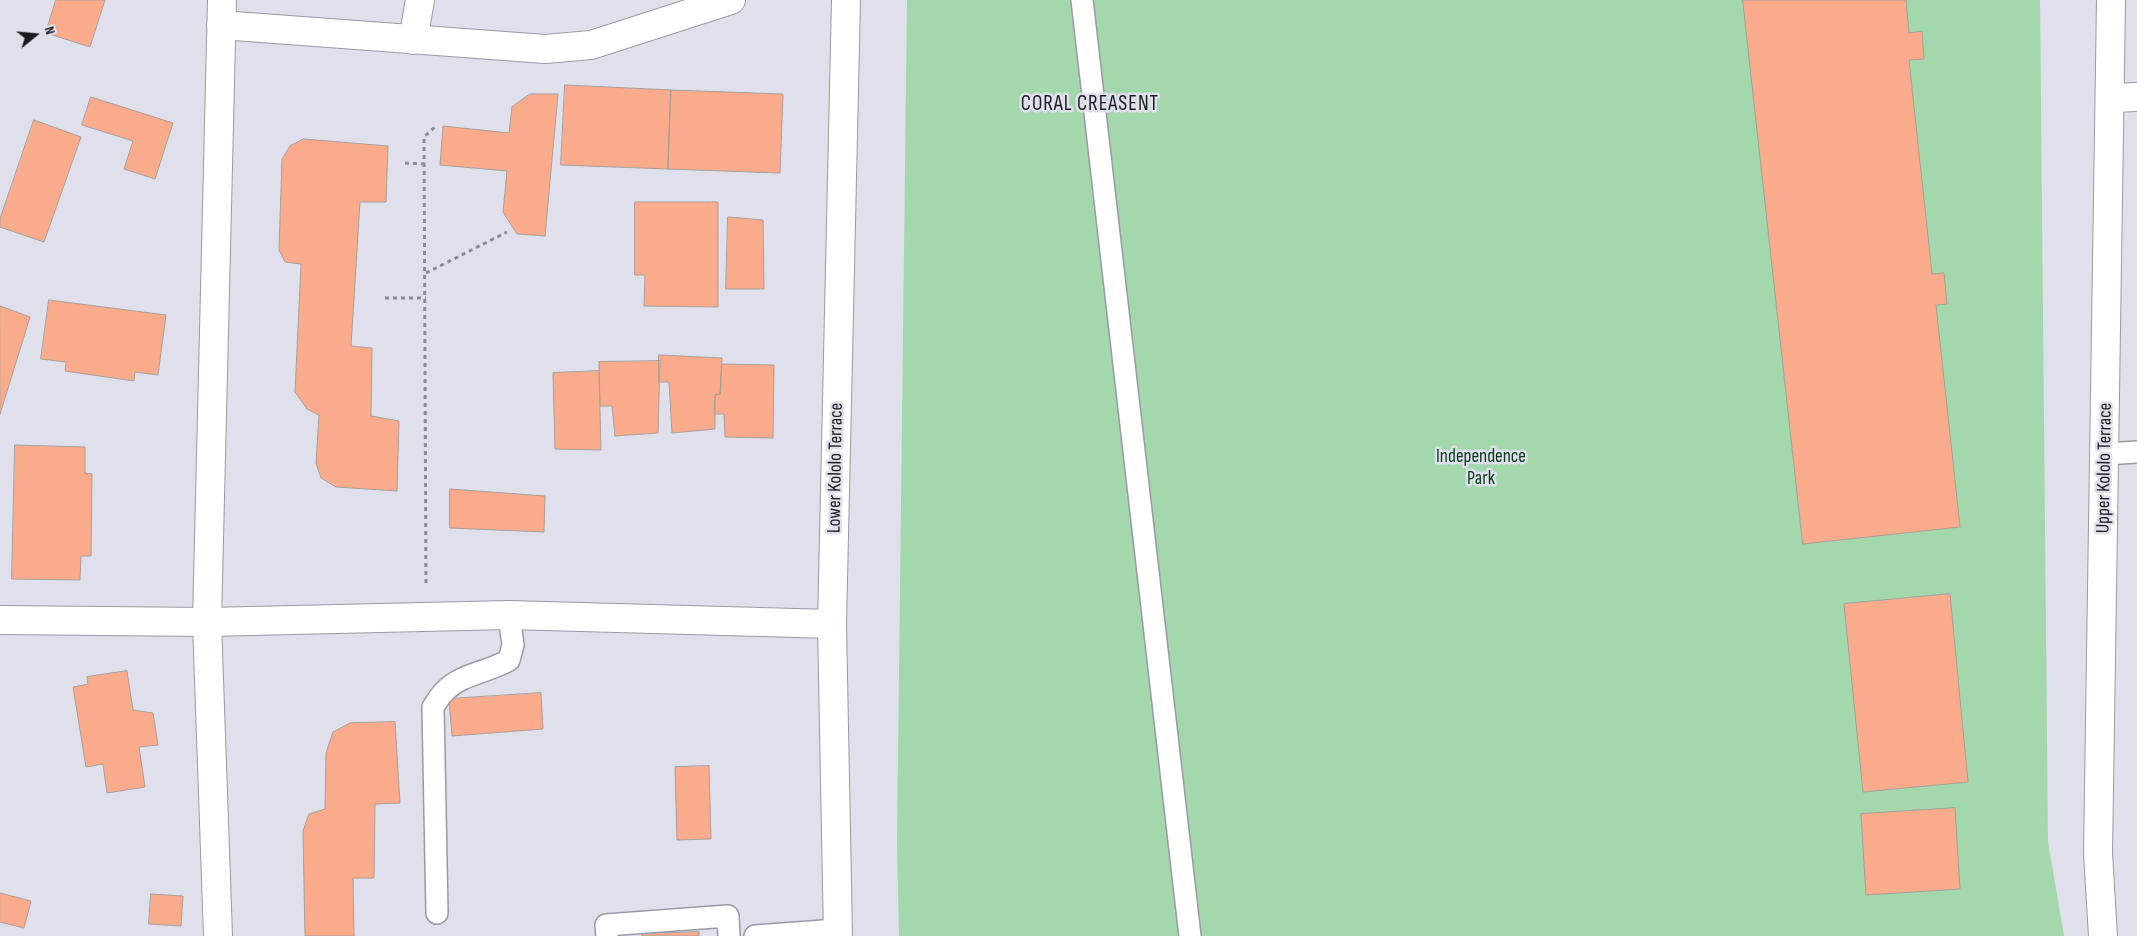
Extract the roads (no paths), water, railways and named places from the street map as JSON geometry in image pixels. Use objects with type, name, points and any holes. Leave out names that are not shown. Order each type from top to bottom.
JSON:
[{"type":"street","points":[[413,40],[420,0]]},
{"type":"street","points":[[218,936],[207,622],[221,12],[413,40],[545,49],[591,45],[731,0]]},
{"type":"street","name":"Lower Kololo Terrace","points":[[838,933],[832,624],[846,0]]},
{"type":"street","name":"Upper Kololo Terrace","points":[[2103,936],[2098,853],[2106,454],[2124,97],[2111,0]]},
{"type":"street","points":[[0,620],[207,622],[508,615],[832,624]]},
{"type":"lane","points":[[1082,0],[1190,936]]},
{"type":"lane","points":[[2106,454],[2137,452]]},
{"type":"lane","points":[[437,913],[433,707],[446,690],[470,675],[498,667],[509,660],[513,645],[508,615]]},
{"type":"lane","points":[[607,936],[606,925],[728,916],[729,936]]},
{"type":"lane","points":[[755,936],[838,933]]},
{"type":"district","name":"CORAL CREASENT","points":[[1090,105]]},
{"type":"park label","name":"Independence Park","points":[[1481,468]]}]
